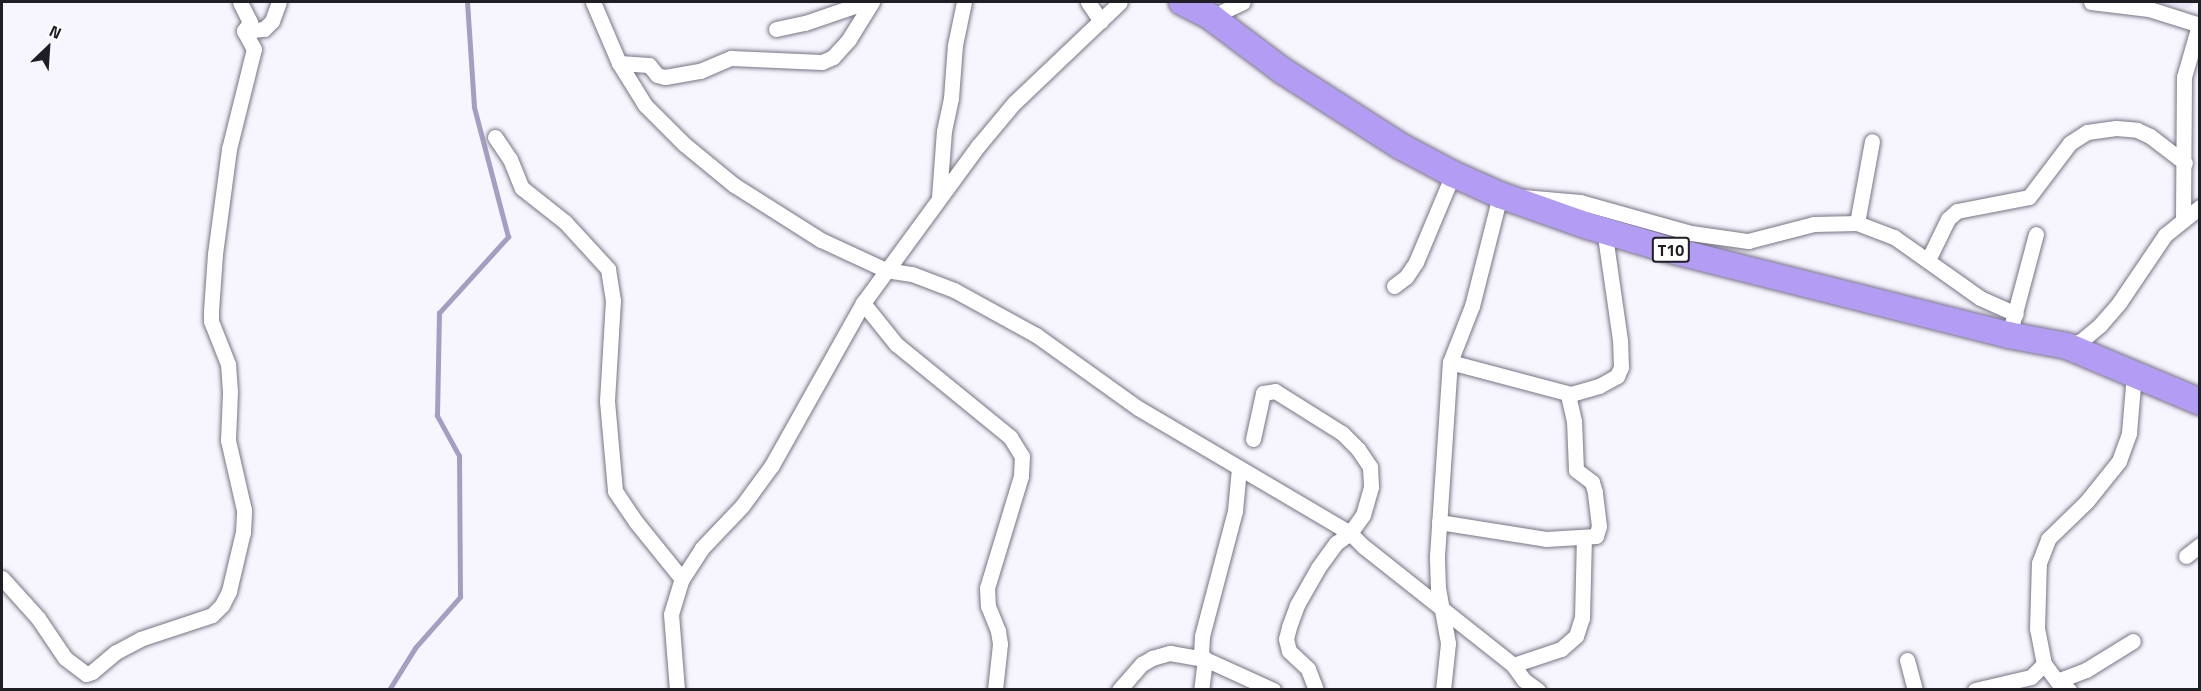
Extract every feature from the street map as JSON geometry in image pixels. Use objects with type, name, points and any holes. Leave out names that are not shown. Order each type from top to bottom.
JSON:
[{"type":"highway","name":"T10","points":[[1182,2],[1211,17],[1283,71],[1402,147],[1453,174],[1500,195],[1588,226],[1666,249],[2012,325],[2134,373],[2199,402]]},
{"type":"street","points":[[240,2],[250,22],[244,31]]},
{"type":"street","points":[[244,31],[264,29],[272,21],[279,2]]},
{"type":"street","points":[[593,2],[633,90],[656,118],[734,185],[821,240],[886,270],[923,277],[954,290],[1036,334],[1138,408],[1350,533],[1363,546],[1441,605],[1513,665],[1523,685],[1538,690]]},
{"type":"street","points":[[776,29],[805,23],[866,2]]},
{"type":"street","points":[[619,63],[649,65],[657,75],[665,77],[700,71],[731,58],[822,62],[833,57],[849,39],[872,2]]},
{"type":"street","points":[[939,198],[944,131],[951,98],[955,45],[964,2]]},
{"type":"street","points":[[1088,2],[1101,21]]},
{"type":"street","points":[[677,690],[672,614],[682,579],[702,548],[742,506],[772,465],[863,303],[939,198],[1014,103],[1120,2]]},
{"type":"street","points":[[1211,17],[1243,2]]},
{"type":"street","points":[[2091,2],[2149,9],[2199,25],[2184,77],[2181,112],[2185,163],[2183,218]]},
{"type":"street","points":[[2,578],[38,618],[65,658],[86,674],[95,670],[116,652],[140,639],[212,615],[221,607],[229,591],[241,545],[243,510],[228,440],[230,392],[228,364],[211,321],[211,311],[215,254],[229,149],[254,49],[244,31]]},
{"type":"street","points":[[1928,260],[1948,219],[1957,211],[2018,202],[2029,197],[2070,143],[2087,132],[2116,128],[2137,130],[2150,136],[2185,163]]},
{"type":"street","points":[[495,137],[510,159],[522,188],[565,222],[608,268],[613,300],[607,401],[615,491],[636,522],[682,579]]},
{"type":"street","points":[[1857,222],[1872,141]]},
{"type":"street","points":[[1394,286],[1406,277],[1416,262],[1453,174]]},
{"type":"street","points":[[1443,690],[1448,643],[1441,605],[1437,556],[1450,362],[1472,306],[1500,195],[1580,202],[1691,233],[1741,241],[1762,240],[1814,224],[1857,222],[1894,237],[1980,298],[2012,325],[2036,234]]},
{"type":"street","points":[[2067,346],[2080,341],[2109,315],[2154,249],[2183,218],[2199,207]]},
{"type":"street","points":[[1450,362],[1568,394],[1599,387],[1621,370],[1620,340],[1604,229]]},
{"type":"street","points":[[863,303],[896,344],[1010,437],[1022,456],[1021,476],[987,588],[988,606],[998,631],[1000,645],[995,690]]},
{"type":"street","points":[[2133,641],[2063,685],[2044,664],[2037,629],[2037,592],[2041,552],[2054,531],[2087,501],[2119,461],[2129,433],[2134,373]]},
{"type":"street","points":[[1253,440],[1262,396],[1265,391],[1272,391],[1283,394],[1304,412],[1342,433],[1369,463],[1372,478],[1363,515],[1350,533],[1336,543],[1318,568],[1297,605],[1286,639],[1289,651],[1313,677],[1316,690]]},
{"type":"street","points":[[1439,522],[1546,539],[1595,537],[1599,531],[1597,502],[1593,483],[1576,470],[1574,421],[1568,394]]},
{"type":"street","points":[[1201,690],[1205,660],[1201,641],[1232,524],[1239,468]]},
{"type":"street","points":[[1513,665],[1561,649],[1576,636],[1582,618],[1584,538]]},
{"type":"street","points":[[2186,556],[2199,545]]},
{"type":"street","points":[[1119,690],[1142,664],[1170,653],[1205,660],[1273,690]]},
{"type":"street","points":[[1907,660],[1915,690]]},
{"type":"street","points":[[1975,690],[2022,683],[2044,664]]},
{"type":"shaded area","points":[[2141,2],[2194,2],[2189,8]]},
{"type":"waterway","points":[[389,690],[415,648],[460,597],[459,456],[437,416],[439,313],[508,237],[474,107],[467,2]]}]
